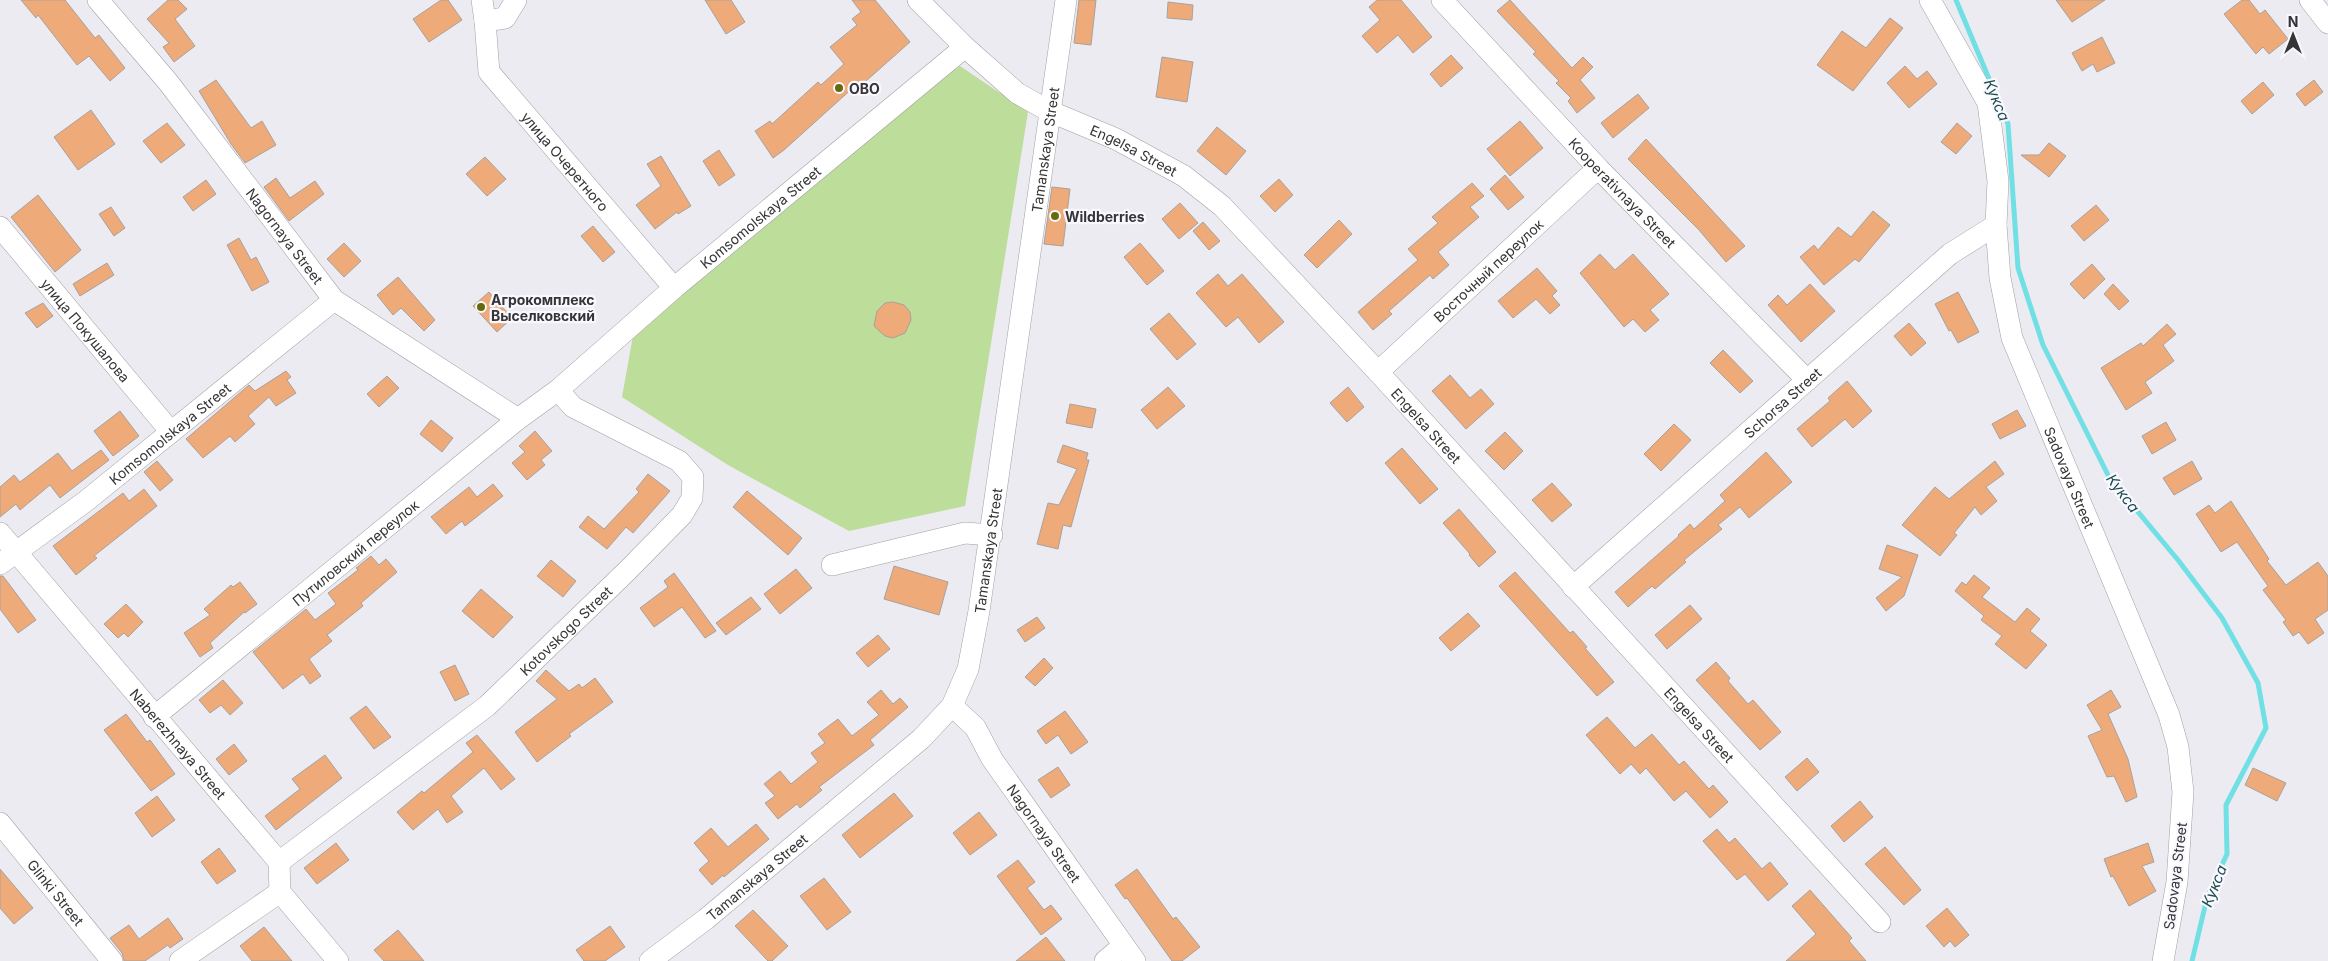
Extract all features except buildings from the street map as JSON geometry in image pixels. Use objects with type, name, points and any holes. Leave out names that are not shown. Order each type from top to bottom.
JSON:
[{"type":"street","name":"Nagornaya Street","points":[[98,0],[168,82],[334,300],[518,419]]},
{"type":"street","name":"улица Очеретного","points":[[482,0],[489,72],[674,288]]},
{"type":"street","points":[[485,21],[505,18],[516,0]]},
{"type":"street","name":"Tamanskaya Street","points":[[650,961],[706,919],[906,751],[952,706],[968,670],[992,535],[1066,0]]},
{"type":"street","name":"Kooperativnaya Street","points":[[1442,0],[1598,168],[1807,380]]},
{"type":"street","name":"Sadovaya Street","points":[[1930,0],[1988,103],[1998,181],[1996,224],[2000,278],[2012,338],[2169,715],[2178,747],[2183,801],[2177,882],[2163,961]]},
{"type":"street","points":[[2310,0],[2328,23]]},
{"type":"street","name":"Engelsa Street","points":[[929,5],[965,47],[1017,93],[1049,112],[1116,139],[1184,176],[1222,206],[1378,372],[1880,922]]},
{"type":"street","name":"Komsomolskaya Street","points":[[558,390],[674,288],[965,47]]},
{"type":"street","name":"Восточный переулок","points":[[1378,372],[1598,168]]},
{"type":"street","name":"Schorsa Street","points":[[1573,587],[1950,254],[1996,224]]},
{"type":"street","name":"улица Покушалова","points":[[0,227],[171,432]]},
{"type":"street","name":"Komsomolskaya Street","points":[[8,558],[86,501],[334,300]]},
{"type":"street","name":"Путиловский переулок","points":[[154,717],[518,419],[558,390]]},
{"type":"street","name":"Kotovskogo Street","points":[[279,862],[487,706],[682,516],[692,498],[693,477],[679,461],[573,407],[558,390]]},
{"type":"street","name":"Naberezhnaya Street","points":[[0,533],[8,558],[154,717],[279,862]]},
{"type":"street","points":[[832,565],[965,533],[992,535]]},
{"type":"street","name":"Nagornaya Street","points":[[952,706],[974,727],[992,759],[1129,953]]},
{"type":"street","name":"Glinki Street","points":[[0,823],[112,961]]},
{"type":"street","points":[[279,862],[280,892],[338,961]]},
{"type":"street","points":[[180,961],[280,892]]},
{"type":"street","points":[[1106,961],[1129,953]]},
{"type":"green space","points":[[960,66],[1028,112],[965,506],[849,531],[728,465],[622,397],[634,330],[914,96]]},
{"type":"waterway","name":"Кукса","points":[[1956,0],[2008,124],[2018,268],[2043,345],[2109,477],[2178,560],[2222,618],[2258,683],[2266,728],[2226,805],[2227,854],[2207,898],[2192,961]]},
{"type":"place","name":"ОВО","points":[[839,88]]},
{"type":"place","name":"Wildberries","points":[[1055,216]]},
{"type":"place","name":"Агрокомплекс Выселковский","points":[[481,307]]}]
